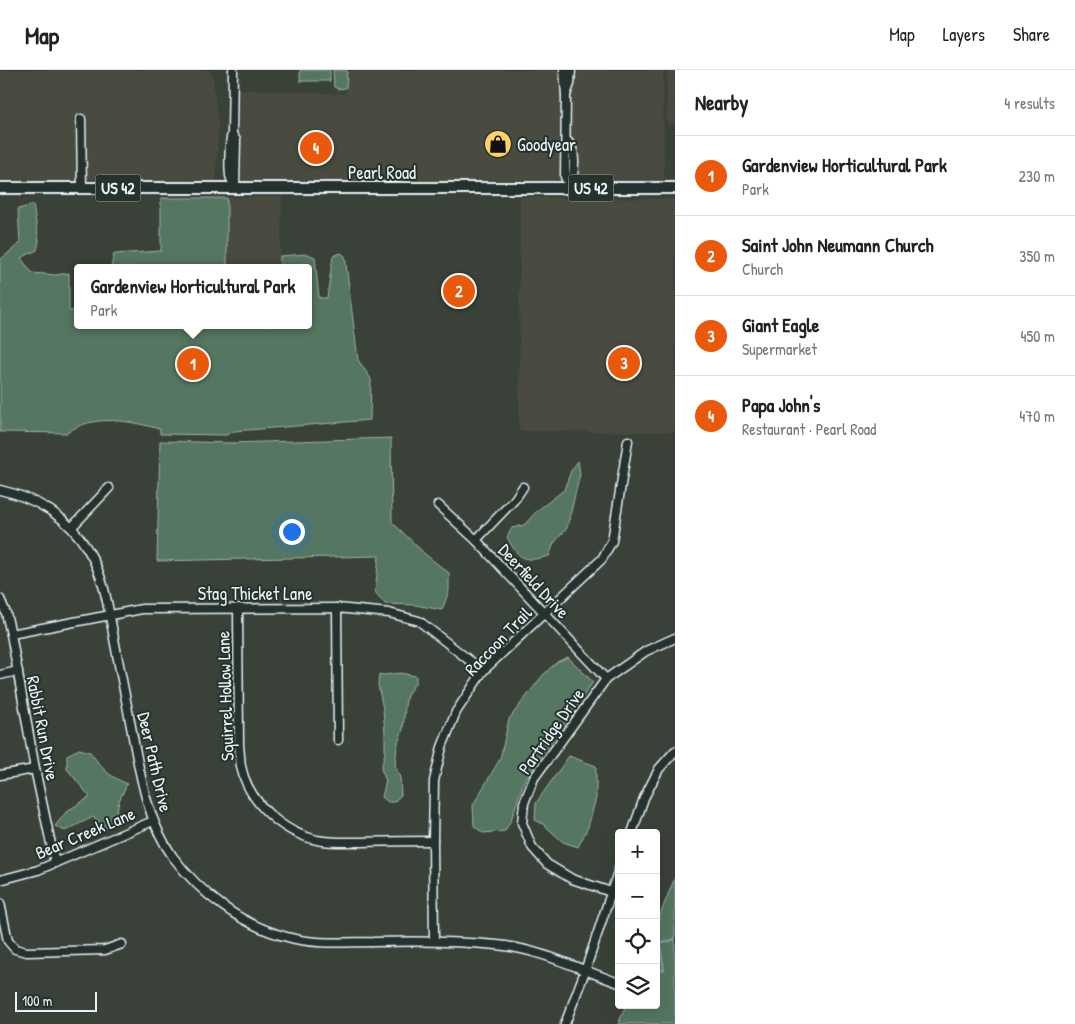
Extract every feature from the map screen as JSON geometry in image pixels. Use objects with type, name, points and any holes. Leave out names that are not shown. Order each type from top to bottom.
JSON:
[{"type":"main road","name":"Pearl Road","points":[[0,188],[675,188]]},
{"type":"street","points":[[234,70],[232,134],[236,140],[235,188]]},
{"type":"street","points":[[564,70],[566,140],[569,142],[572,153],[573,177],[570,188]]},
{"type":"street","points":[[566,95],[570,84],[571,70]]},
{"type":"street","points":[[81,119],[82,188]]},
{"type":"street","name":"Raccoon Trail","points":[[434,941],[434,781],[442,747],[456,712],[484,672],[602,559],[612,541],[628,441]]},
{"type":"street","points":[[476,540],[515,500],[523,487]]},
{"type":"street","points":[[72,527],[108,488]]},
{"type":"street","name":"Deer Path Drive","points":[[0,490],[19,494],[46,507],[72,527],[89,550],[103,584],[141,780],[153,821],[172,855],[191,879],[211,898],[236,915],[286,937],[316,942],[434,941],[499,945],[537,953],[615,982]]},
{"type":"street","name":"Deerfield Drive","points":[[438,505],[476,540],[606,679]]},
{"type":"street","name":"Rabbit Run Drive","points":[[0,599],[6,613],[11,634],[35,769],[55,863]]},
{"type":"street","name":"Squirrel Hollow Lane","points":[[238,608],[239,746],[242,767],[253,794],[262,806],[290,830],[305,837],[319,840],[336,842],[433,841]]},
{"type":"street","points":[[337,608],[338,740]]},
{"type":"street","name":"Stag Thicket Lane","points":[[11,634],[142,609],[337,608],[389,613],[419,621],[484,672]]},
{"type":"street","name":"Partridge Drive","points":[[611,892],[572,879],[547,864],[532,847],[522,823],[524,803],[534,778],[606,679],[646,651],[675,638]]},
{"type":"street","points":[[0,675],[18,672]]},
{"type":"street","points":[[633,829],[644,798],[659,769],[675,750]]},
{"type":"street","points":[[0,775],[35,769]]},
{"type":"street","name":"Bear Creek Lane","points":[[0,880],[38,870],[153,821]]},
{"type":"street","points":[[565,1024],[617,874]]},
{"type":"street","points":[[0,902],[8,941],[15,949],[27,952],[104,950],[122,944]]},
{"type":"shaded area","points":[[0,70],[208,70],[213,77],[218,126],[216,180],[0,180]]},
{"type":"shaded area","points":[[347,70],[663,70],[664,181],[499,180],[288,185],[288,180],[256,182],[243,180],[240,173],[237,89],[346,94]]},
{"type":"shaded area","points":[[667,70],[675,70],[675,123],[667,123]]},
{"type":"shaded area","points":[[282,196],[280,264],[227,264],[227,198]]},
{"type":"shaded area","points":[[520,197],[675,199],[675,432],[519,431]]},
{"type":"green space","points":[[300,70],[330,70],[330,81],[300,81]]},
{"type":"green space","points":[[333,70],[347,70],[346,88],[338,89],[334,87]]},
{"type":"green space","points":[[161,198],[227,198],[227,264],[112,264],[114,254],[161,251]]},
{"type":"green space","points":[[33,205],[39,241],[37,250],[21,258],[32,273],[56,275],[69,273],[69,311],[74,310],[74,329],[312,329],[312,264],[280,264],[280,256],[308,254],[315,257],[319,298],[327,298],[333,256],[341,253],[345,256],[358,360],[371,379],[370,420],[235,431],[226,435],[160,434],[160,429],[125,421],[89,423],[67,433],[0,432],[0,260],[20,243],[18,209]]},
{"type":"green space","points":[[391,438],[392,522],[426,555],[449,573],[449,591],[442,610],[415,605],[385,604],[375,592],[379,556],[157,561],[160,441],[232,443]]},
{"type":"green space","points":[[578,461],[580,474],[567,528],[554,543],[549,556],[528,559],[519,555],[507,537],[512,528],[524,525],[538,510],[564,490],[571,471]]},
{"type":"green space","points":[[568,657],[593,682],[524,781],[511,820],[505,831],[483,833],[474,826],[473,805],[500,759],[509,719],[543,675],[557,662]]},
{"type":"green space","points":[[400,673],[416,676],[416,682],[407,695],[403,729],[397,746],[395,765],[400,778],[401,795],[394,802],[388,802],[382,797],[386,781],[381,769],[385,753],[385,733],[378,685],[379,674]]},
{"type":"green space","points":[[79,749],[90,752],[106,771],[127,784],[119,801],[115,821],[107,828],[93,817],[65,831],[55,826],[67,811],[90,797],[67,769],[67,755]]},
{"type":"green space","points":[[569,756],[596,766],[596,798],[588,827],[578,847],[563,842],[543,824],[535,820],[536,803]]},
{"type":"green space","points":[[675,877],[675,1024],[618,1024],[624,1009],[660,1009],[660,915]]},
{"type":"waterway","points":[[660,970],[664,970],[660,944],[675,939]]},
{"type":"place","name":"Goodyear","points":[[498,144]]},
{"type":"place","name":"Papa John's","points":[[316,148]]},
{"type":"place","name":"Saint John Neumann Church","points":[[459,291]]},
{"type":"place","name":"Giant Eagle","points":[[624,363]]},
{"type":"place","name":"Gardenview Horticultural Park","points":[[193,364]]}]
